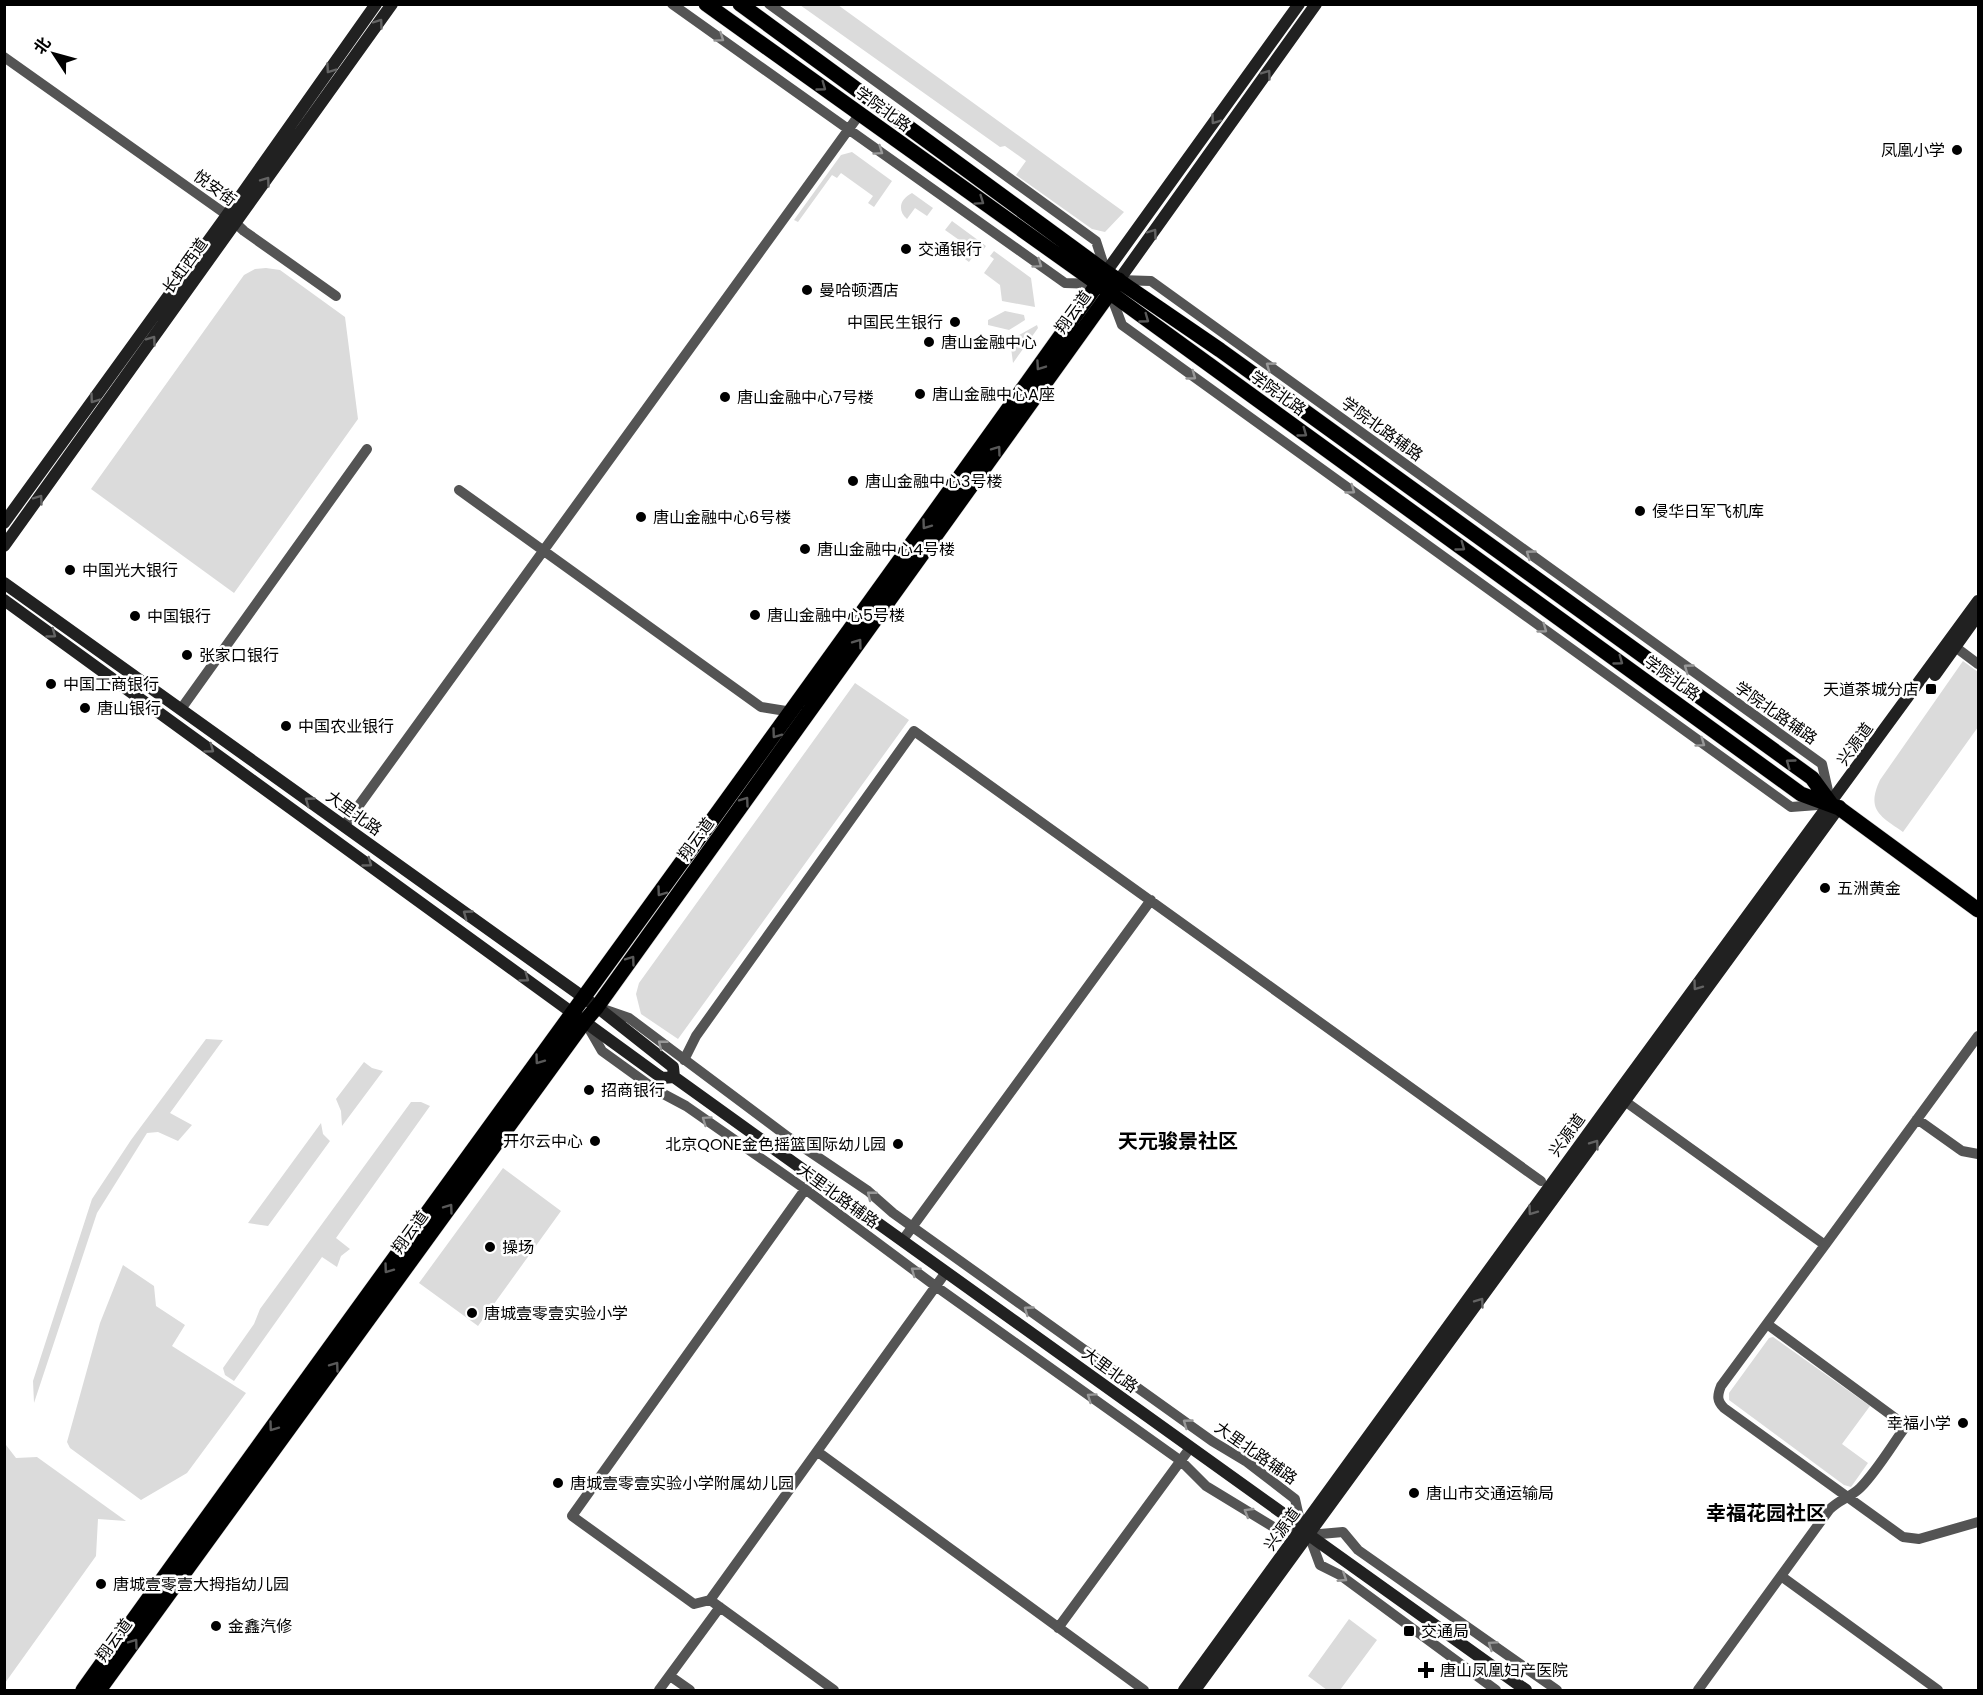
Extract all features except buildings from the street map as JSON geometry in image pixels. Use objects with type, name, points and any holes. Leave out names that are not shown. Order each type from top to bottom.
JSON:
[{"type":"main road","name":"长虹西道","points":[[4,546],[376,4]]},
{"type":"main road","name":"长虹西道","points":[[4,523],[392,4]]},
{"type":"main road","name":"学院北路","points":[[706,4],[859,115],[1108,282],[1220,350],[1812,778],[1835,806],[1978,910]]},
{"type":"main road","name":"学院北路","points":[[740,4],[1108,282],[1533,598],[1801,794],[1835,806]]},
{"type":"main road","name":"翔云道","points":[[83,1690],[579,1016],[597,1008],[1108,282],[1299,4]]},
{"type":"main road","name":"翔云道","points":[[99,1690],[579,1016],[583,997],[1108,282],[1316,4]]},
{"type":"main road","points":[[802,73],[813,58]]},
{"type":"main road","name":"大里北路","points":[[4,583],[583,997],[673,1067],[674,1077]]},
{"type":"main road","points":[[1533,598],[1543,585]]},
{"type":"main road","name":"大里北路","points":[[4,600],[662,1078],[674,1077],[1285,1515],[1305,1532],[1522,1689]]},
{"type":"main road","name":"兴源道","points":[[1952,645],[1978,601]]},
{"type":"main road","name":"兴源道","points":[[1195,1690],[1305,1532],[1621,1098],[1952,645],[1978,615]]},
{"type":"main road","name":"兴源道","points":[[1184,1690],[1305,1532]]},
{"type":"street","name":"学院北路辅路","points":[[672,4],[1065,283],[1151,281],[1822,764],[1835,806]]},
{"type":"street","points":[[769,4],[1096,241],[1122,325],[1791,807],[1835,806]]},
{"type":"street","points":[[813,58],[823,44]]},
{"type":"street","name":"悦安街","points":[[4,57],[229,220]]},
{"type":"street","name":"悦安街","points":[[4,63],[229,220]]},
{"type":"street","points":[[791,89],[802,73]]},
{"type":"street","points":[[344,826],[859,115]]},
{"type":"street","points":[[229,220],[336,296]]},
{"type":"street","points":[[1220,350],[1229,337]]},
{"type":"street","points":[[181,709],[368,449]]},
{"type":"street","points":[[459,490],[761,707],[792,712]]},
{"type":"street","points":[[1543,585],[1553,571]]},
{"type":"street","points":[[1521,613],[1533,598]]},
{"type":"street","points":[[1952,645],[1978,664]]},
{"type":"street","points":[[1697,696],[1708,683]]},
{"type":"street","points":[[1674,724],[1686,710]]},
{"type":"street","points":[[684,1060],[696,1036],[914,730],[1541,1181]]},
{"type":"street","points":[[902,1241],[1151,900]]},
{"type":"street","name":"大里北路辅路","points":[[597,1008],[629,1018],[788,1137],[868,1191],[912,1227],[1212,1442],[1263,1474],[1295,1499],[1305,1532],[1320,1565],[1340,1575],[1496,1690]]},
{"type":"street","name":"大里北路辅路","points":[[579,1016],[602,1051],[656,1090],[686,1106],[805,1189],[934,1285],[1180,1461],[1206,1486],[1275,1528],[1343,1533],[1358,1550],[1557,1690]]},
{"type":"street","points":[[1978,1036],[1717,1394],[1718,1402],[1724,1408],[1903,1537],[1919,1539],[1978,1522]]},
{"type":"street","points":[[1621,1098],[1825,1245]]},
{"type":"street","points":[[1917,1119],[1962,1151],[1978,1154]]},
{"type":"street","points":[[814,1177],[572,1516],[694,1604],[710,1600],[818,1452],[934,1285],[946,1272]]},
{"type":"street","points":[[1698,1690],[1829,1510],[1862,1486],[1906,1426],[1767,1324]]},
{"type":"street","points":[[1058,1628],[1190,1448]]},
{"type":"street","points":[[818,1452],[1144,1690]]},
{"type":"street","points":[[1781,1576],[1938,1690]]},
{"type":"street","points":[[710,1600],[834,1690]]},
{"type":"street","points":[[659,1690],[720,1607]]},
{"type":"street","points":[[670,1676],[690,1690]]},
{"type":"shaded area","points":[[800,5],[838,5],[1124,212],[1105,232],[1092,229],[1016,175],[1026,161],[1005,146],[1000,147]]},
{"type":"shaded area","points":[[852,152],[892,181],[874,207],[868,203],[873,196],[841,173],[837,178],[832,175],[798,222],[794,220],[841,155]]},
{"type":"shaded area","points":[[912,193],[933,208],[927,216],[915,208],[907,219],[904,216],[901,205]]},
{"type":"shaded area","points":[[952,221],[986,246],[983,250],[979,248],[969,262],[955,252],[962,242],[945,230]]},
{"type":"shaded area","points":[[994,251],[1031,278],[1035,307],[1002,301],[1000,285],[984,273],[994,259],[990,256]]},
{"type":"shaded area","points":[[255,269],[280,270],[345,317],[358,419],[234,593],[91,489],[244,275]]},
{"type":"shaded area","points":[[1005,311],[1024,315],[1025,320],[1009,330],[988,325],[988,320]]},
{"type":"shaded area","points":[[1037,325],[1038,328],[1013,363],[1010,340]]},
{"type":"shaded area","points":[[1963,661],[1978,672],[1978,727],[1903,832],[1878,811],[1874,799],[1876,790],[1880,780]]},
{"type":"shaded area","points":[[855,683],[909,720],[678,1039],[641,1014],[636,994],[639,983]]},
{"type":"shaded area","points":[[206,1039],[223,1040],[170,1113],[192,1125],[178,1141],[158,1132],[147,1133],[97,1213],[34,1403],[33,1381],[92,1199],[131,1140]]},
{"type":"shaded area","points":[[364,1062],[372,1068],[383,1071],[342,1126],[341,1111],[336,1099]]},
{"type":"shaded area","points":[[411,1102],[421,1102],[430,1106],[336,1238],[350,1249],[341,1256],[337,1267],[322,1257],[234,1381],[225,1375],[223,1368],[254,1324],[260,1309]]},
{"type":"shaded area","points":[[321,1123],[323,1134],[330,1141],[268,1226],[248,1223]]},
{"type":"shaded area","name":"操场","points":[[503,1168],[561,1211],[478,1326],[419,1283]]},
{"type":"shaded area","points":[[123,1265],[154,1286],[156,1306],[185,1325],[172,1346],[246,1393],[187,1473],[141,1500],[70,1448],[67,1442],[100,1323]]},
{"type":"shaded area","points":[[1773,1337],[1870,1406],[1842,1444],[1868,1463],[1851,1487],[1844,1485],[1729,1400],[1729,1393],[1769,1338]]},
{"type":"shaded area","points":[[5,1437],[6,1445],[16,1458],[37,1457],[126,1521],[98,1519],[96,1556],[5,1683]]},
{"type":"shaded area","points":[[1349,1619],[1377,1640],[1340,1690],[1327,1690],[1308,1676]]},
{"type":"place","name":"凤凰小学","points":[[1957,150]]},
{"type":"place","name":"交通银行","points":[[906,249]]},
{"type":"place","name":"曼哈顿酒店","points":[[807,290]]},
{"type":"place","name":"中国民生银行","points":[[955,322]]},
{"type":"place","name":"唐山金融中心","points":[[929,342]]},
{"type":"place","name":"唐山金融中心A座","points":[[920,394]]},
{"type":"place","name":"唐山金融中心7号楼","points":[[725,397]]},
{"type":"place","name":"唐山金融中心3号楼","points":[[853,481]]},
{"type":"place","name":"侵华日军飞机库","points":[[1640,511]]},
{"type":"place","name":"唐山金融中心6号楼","points":[[641,517]]},
{"type":"place","name":"唐山金融中心4号楼","points":[[805,549]]},
{"type":"place","name":"中国光大银行","points":[[70,570]]},
{"type":"place","name":"唐山金融中心5号楼","points":[[755,615]]},
{"type":"place","name":"中国银行","points":[[135,616]]},
{"type":"place","name":"张家口银行","points":[[187,655]]},
{"type":"place","name":"中国工商银行","points":[[51,684]]},
{"type":"place","name":"天道茶城分店","points":[[1931,689]]},
{"type":"place","name":"唐山银行","points":[[85,708]]},
{"type":"place","name":"中国农业银行","points":[[286,726]]},
{"type":"place","name":"五洲黄金","points":[[1825,888]]},
{"type":"place","name":"招商银行","points":[[589,1090]]},
{"type":"place","name":"开尔云中心","points":[[595,1141]]},
{"type":"place","name":"北京QONE金色摇篮国际幼儿园","points":[[898,1144]]},
{"type":"place","name":"操场","points":[[490,1247]]},
{"type":"place","name":"唐城壹零壹实验小学","points":[[472,1313]]},
{"type":"place","name":"幸福小学","points":[[1963,1423]]},
{"type":"place","name":"唐城壹零壹实验小学附属幼儿园","points":[[558,1483]]},
{"type":"place","name":"唐山市交通运输局","points":[[1414,1493]]},
{"type":"place","name":"唐城壹零壹大拇指幼儿园","points":[[101,1584]]},
{"type":"place","name":"金鑫汽修","points":[[216,1626]]},
{"type":"place","name":"交通局","points":[[1409,1631]]},
{"type":"place","name":"唐山凤凰妇产医院","points":[[1426,1670]]},
{"type":"district","name":"天元骏景社区","points":[[1178,1141]]},
{"type":"district","name":"幸福花园社区","points":[[1766,1513]]}]
